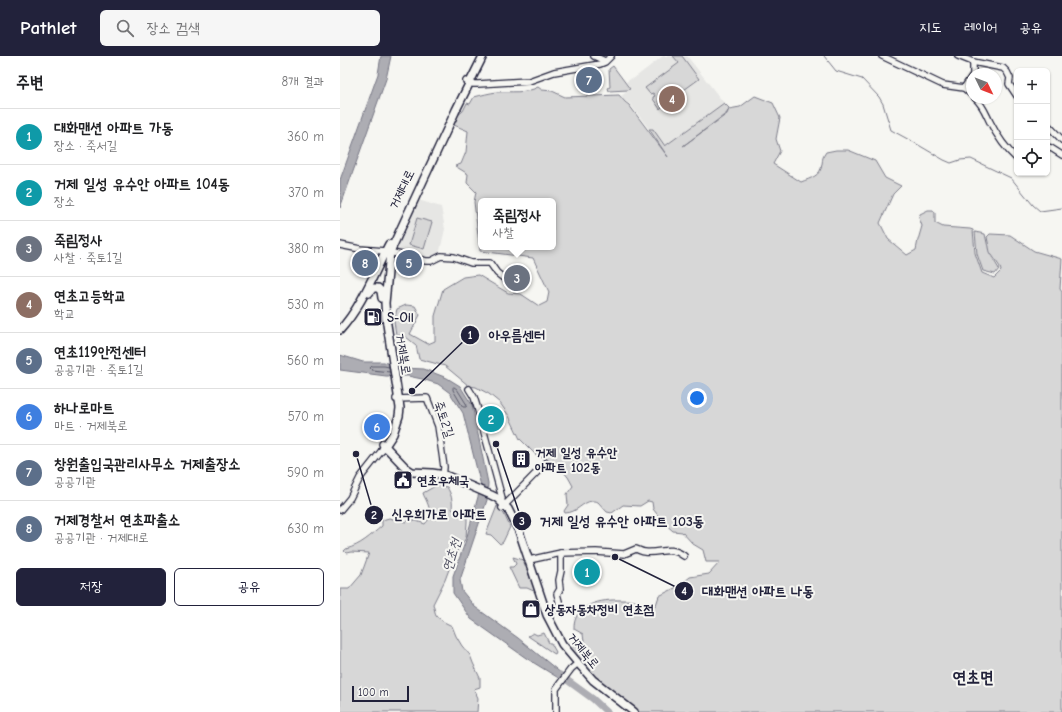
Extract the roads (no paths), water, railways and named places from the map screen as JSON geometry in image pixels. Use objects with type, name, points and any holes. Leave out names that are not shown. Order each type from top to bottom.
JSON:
[{"type":"main road","name":"거제대로","points":[[395,240],[456,110],[479,56]]},
{"type":"main road","name":"거제대로","points":[[340,330],[363,297],[387,251],[469,81],[483,56]]},
{"type":"main road","name":"거제북로","points":[[383,446],[393,434],[400,412],[383,318],[382,298],[387,251],[395,240]]},
{"type":"main road","name":"거제북로","points":[[387,251],[385,303],[390,357]]},
{"type":"main road","points":[[340,336],[356,315],[385,261]]},
{"type":"main road","points":[[369,293],[374,288],[378,288],[382,298]]},
{"type":"main road","points":[[383,446],[407,473],[443,476],[475,490],[501,505]]},
{"type":"main road","name":"거제북로","points":[[501,505],[510,511],[516,523],[547,615],[562,644],[593,680],[634,712]]},
{"type":"street","points":[[594,56],[605,59]]},
{"type":"street","points":[[469,81],[478,84],[529,81],[554,72],[600,64],[611,56]]},
{"type":"street","points":[[882,56],[943,85],[964,88],[966,85]]},
{"type":"street","points":[[958,56],[973,62],[1003,68],[1010,78],[1009,84],[1014,92]]},
{"type":"street","points":[[973,62],[973,68]]},
{"type":"street","points":[[981,104],[1001,142],[1014,157]]},
{"type":"street","points":[[1050,127],[1062,140]]},
{"type":"street","points":[[1050,148],[1062,155]]},
{"type":"street","points":[[340,245],[387,251],[426,261],[431,261],[441,256],[454,257],[471,263],[490,263],[497,273],[506,280]]},
{"type":"street","points":[[469,389],[474,397],[478,410],[502,498],[501,505]]},
{"type":"street","name":"죽토2길","points":[[397,399],[427,398],[438,426],[443,460],[443,476]]},
{"type":"street","points":[[340,506],[344,501],[350,498],[360,478],[383,446]]},
{"type":"street","points":[[501,505],[547,464]]},
{"type":"street","points":[[340,510],[344,501]]},
{"type":"street","points":[[529,560],[561,553],[596,552],[624,554],[636,549],[644,552],[671,550],[679,552],[684,556]]},
{"type":"street","points":[[547,615],[559,606],[557,594],[560,589],[559,580],[561,571],[561,553]]},
{"type":"street","points":[[556,712],[557,687],[571,669],[578,663]]},
{"type":"water","points":[[381,56],[391,56],[386,79],[340,208],[340,180],[378,74]]},
{"type":"water","points":[[340,355],[363,362],[384,362],[404,368],[424,369],[447,378],[460,386],[472,405],[488,483],[487,500],[460,580],[462,591],[475,607],[518,638],[567,678],[565,682],[526,658],[471,619],[453,593],[453,576],[466,540],[481,486],[463,413],[450,393],[438,384],[408,376],[386,376],[340,370]]},
{"type":"waterway","points":[[824,56],[836,71],[862,79],[879,97],[883,104],[891,130],[951,163],[971,159],[1011,178],[1033,205],[1040,211],[1062,208]]},
{"type":"waterway","name":"연초천","points":[[560,675],[593,699],[607,712]]},
{"type":"place","name":"창원출입국관리사무소 거제출장소","points":[[589,80]]},
{"type":"place","name":"연초고등학교","points":[[672,99]]},
{"type":"place","name":"거제경찰서 연초파출소","points":[[365,263]]},
{"type":"place","name":"연초119안전센터","points":[[409,263]]},
{"type":"place","name":"죽림정사","points":[[517,278]]},
{"type":"place","name":"S-Oil","points":[[373,317]]},
{"type":"place","name":"아우름센터","points":[[412,391]]},
{"type":"place","name":"거제 일성 유수안 아파트 104동","points":[[491,419]]},
{"type":"place","name":"하나로마트","points":[[377,427]]},
{"type":"place","name":"거제 일성 유수안 아파트 103동","points":[[496,444]]},
{"type":"place","name":"신우희가로 아파트","points":[[356,454]]},
{"type":"place","name":"거제 일성 유수안 아파트 102동","points":[[521,459]]},
{"type":"place","name":"연초우체국","points":[[403,480]]},
{"type":"place","name":"대화맨션 아파트 나동","points":[[615,557]]},
{"type":"place","name":"대화맨션 아파트 가동","points":[[587,572]]},
{"type":"place","name":"상동자동차정비 연초점","points":[[531,609]]},
{"type":"district","name":"연초면","points":[[973,677]]}]
